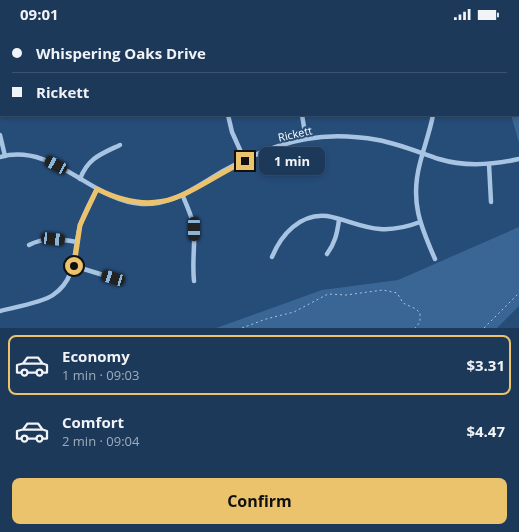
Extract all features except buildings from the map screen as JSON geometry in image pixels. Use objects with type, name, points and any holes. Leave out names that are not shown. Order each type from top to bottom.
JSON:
[{"type":"street","points":[[228,116],[237,144],[245,161]]},
{"type":"street","points":[[302,116],[306,139]]},
{"type":"street","points":[[434,116],[417,176],[415,193],[420,222],[435,259]]},
{"type":"street","points":[[0,135],[3,156]]},
{"type":"street","name":"Rickett","points":[[3,156],[21,154],[35,156],[49,161],[97,189],[126,201],[143,204],[165,201],[183,196],[260,153],[306,139],[330,137],[370,139],[455,162],[489,164],[519,159]]},
{"type":"street","points":[[80,179],[88,164],[99,154],[120,145]]},
{"type":"street","points":[[489,164],[491,202]]},
{"type":"street","points":[[0,311],[52,296],[63,287],[71,276],[74,266],[76,242],[86,210],[97,189]]},
{"type":"street","points":[[183,196],[194,229],[192,264],[194,281]]},
{"type":"street","points":[[272,257],[277,246],[286,233],[297,223],[312,217],[326,216],[380,229],[392,229],[420,222]]},
{"type":"street","points":[[327,254],[334,245],[339,220]]},
{"type":"street","points":[[28,245],[37,241],[53,239],[76,242]]},
{"type":"street","points":[[74,266],[113,278]]},
{"type":"path","points":[[242,328],[266,318],[294,312],[328,294],[346,295],[383,290],[397,293],[403,303],[416,309],[420,313],[420,322],[414,328]]},
{"type":"path","points":[[484,328],[519,293]]},
{"type":"shaded area","points":[[511,116],[519,116],[519,143]]},
{"type":"shaded area","points":[[519,227],[519,306],[497,328],[216,328],[322,290],[398,280]]},
{"type":"route","points":[[74,266],[76,242],[80,225],[97,189],[113,197],[143,204],[171,200],[183,196],[225,170],[245,161]]}]
